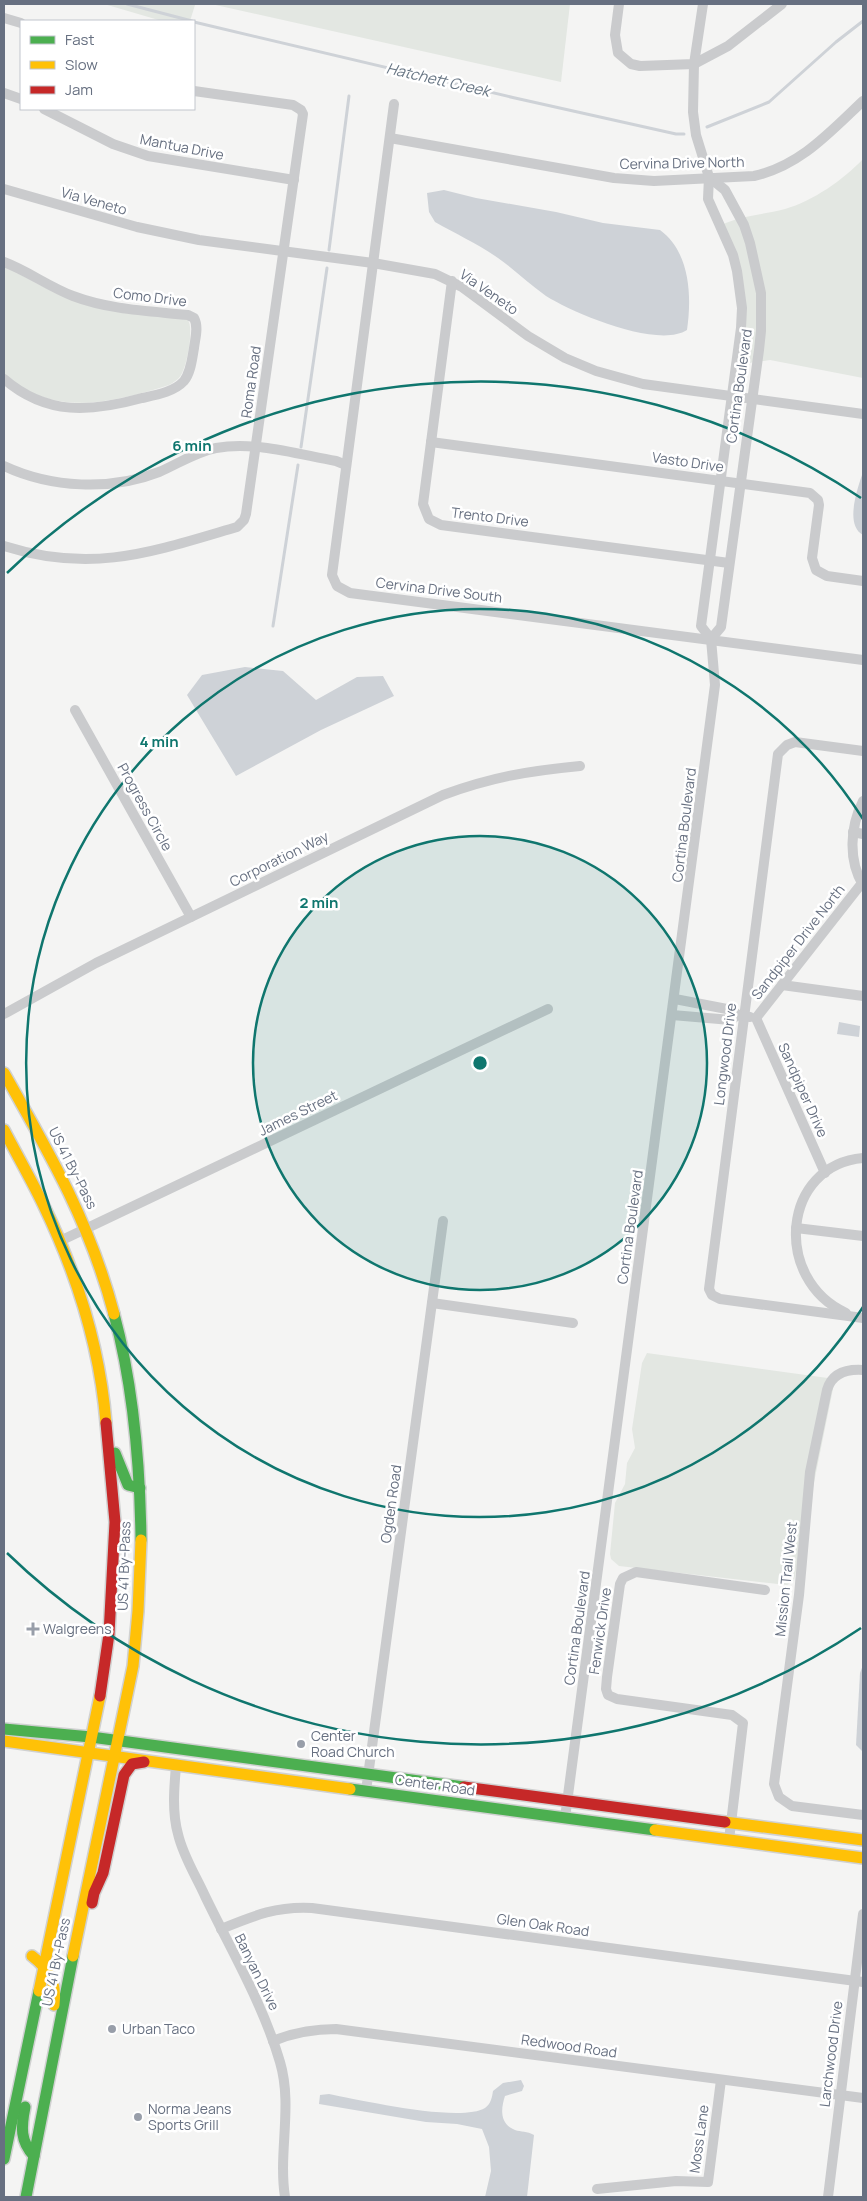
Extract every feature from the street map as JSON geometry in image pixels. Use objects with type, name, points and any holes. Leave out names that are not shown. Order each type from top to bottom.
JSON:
[{"type":"main road","name":"US 41 By-Pass","points":[[4,1073],[52,1156],[86,1230],[105,1280],[124,1352],[133,1406],[140,1488],[141,1536],[138,1607],[132,1666],[60,2016],[26,2197]]},
{"type":"main road","name":"US 41 By-Pass","points":[[4,1130],[43,1203],[60,1241],[74,1276],[93,1343],[108,1437],[114,1522],[113,1578],[101,1690],[4,2159]]},
{"type":"main road","points":[[108,1437],[128,1485],[140,1488]]},
{"type":"main road","name":"Center Road","points":[[4,1729],[91,1737],[369,1776],[567,1800],[863,1840]]},
{"type":"main road","name":"Center Road","points":[[4,1741],[114,1758],[863,1858]]},
{"type":"main road","points":[[60,2016],[77,1971],[94,1893],[104,1873],[124,1775],[132,1764],[144,1762]]},
{"type":"main road","points":[[32,1956],[44,1964],[52,1977],[56,1989],[39,2081],[41,2119]]},
{"type":"main road","points":[[34,2156],[24,2146],[21,2131],[39,2041],[36,2003]]},
{"type":"street","points":[[619,4],[615,45],[618,53],[631,64],[648,67],[694,64],[728,46],[782,4]]},
{"type":"street","name":"Cortina Boulevard","points":[[565,1818],[715,685],[711,639],[701,626],[741,328],[740,289],[733,255],[708,199],[708,177],[696,135],[693,112],[694,64],[703,4]]},
{"type":"street","points":[[4,18],[20,23]]},
{"type":"street","name":"Roma Road","points":[[4,546],[41,556],[65,559],[115,559],[162,549],[237,527],[244,520],[303,118],[301,110],[293,105],[195,91]]},
{"type":"street","points":[[4,93],[20,99]]},
{"type":"street","name":"Cervina Drive North","points":[[390,138],[614,178],[654,180],[754,176],[785,167],[814,147],[863,101]]},
{"type":"street","points":[[373,263],[394,104]]},
{"type":"street","name":"Mantua Drive","points":[[46,110],[113,144],[148,156],[294,180]]},
{"type":"street","name":"Cortina Boulevard","points":[[708,177],[725,190],[744,225],[757,270],[761,294],[761,331],[721,626],[711,639]]},
{"type":"street","name":"Via Veneto","points":[[4,188],[137,228],[284,253],[373,263],[422,271],[452,281],[543,346],[580,365],[617,378],[643,384],[863,414]]},
{"type":"street","name":"Como Drive","points":[[4,262],[56,289],[87,301],[110,306],[188,315],[194,318],[197,324],[192,358],[187,376],[179,385],[160,394],[110,406],[76,409],[32,398],[4,379]]},
{"type":"street","name":"Cervina Drive South","points":[[373,263],[332,574],[334,581],[342,590],[863,660]]},
{"type":"street","name":"Trento Drive","points":[[452,281],[423,504],[425,514],[437,523],[729,562]]},
{"type":"street","name":"Vasto Drive","points":[[431,442],[810,493],[818,500],[819,508],[812,558],[816,570],[827,576],[863,581]]},
{"type":"street","points":[[4,466],[24,474],[59,482],[97,484],[143,477],[206,451],[228,447],[256,447],[336,461],[346,466]]},
{"type":"street","name":"Progress Circle","points":[[75,710],[191,917]]},
{"type":"street","name":"Longwood Drive","points":[[862,1318],[720,1299],[710,1292],[709,1284],[741,1016],[778,754],[781,749],[795,742],[863,751]]},
{"type":"street","name":"Corporation Way","points":[[4,1014],[96,963],[443,795],[486,780],[525,772],[580,766]]},
{"type":"street","points":[[862,884],[855,868],[852,853],[858,833],[858,811],[863,801]]},
{"type":"street","name":"Sandpiper Drive North","points":[[756,1018],[862,884]]},
{"type":"street","points":[[782,985],[863,996]]},
{"type":"street","points":[[674,999],[732,1010],[741,1016],[756,1018]]},
{"type":"street","name":"James Street","points":[[60,1241],[548,1009]]},
{"type":"street","points":[[672,1016],[731,1020],[741,1016]]},
{"type":"street","name":"Sandpiper Drive","points":[[756,1018],[825,1173]]},
{"type":"street","points":[[862,1318],[843,1312],[825,1301],[807,1280],[796,1253],[796,1228],[804,1200],[825,1173],[849,1160],[863,1158]]},
{"type":"street","name":"Ogden Road","points":[[366,1791],[443,1221]]},
{"type":"street","points":[[796,1228],[863,1236]]},
{"type":"street","points":[[432,1303],[573,1323]]},
{"type":"street","name":"Mission Trail West","points":[[863,1370],[845,1371],[838,1374],[828,1387],[810,1472],[799,1595],[775,1774],[776,1792],[784,1802],[792,1806],[863,1815]]},
{"type":"street","name":"Fenwick Drive","points":[[729,1840],[743,1723],[732,1715],[616,1699],[608,1695],[606,1689],[607,1678],[620,1584],[623,1578],[636,1572],[765,1590]]},
{"type":"street","name":"Banyan Drive","points":[[176,1766],[175,1818],[178,1835],[184,1852],[269,2028],[280,2063],[285,2090],[286,2120],[282,2173],[285,2197]]},
{"type":"street","name":"Glen Oak Road","points":[[221,1929],[269,1911],[290,1908],[312,1908],[859,1981]]},
{"type":"street","name":"Larchwood Drive","points":[[828,2197],[840,2095],[859,1981],[863,1914]]},
{"type":"street","name":"Redwood Road","points":[[273,2041],[295,2032],[336,2029],[863,2098]]},
{"type":"street","name":"Moss Lane","points":[[598,2189],[676,2181],[708,2182],[721,2080]]},
{"type":"shaded area","points":[[104,4],[195,5],[190,20],[159,20]]},
{"type":"shaded area","points":[[211,4],[570,4],[561,82]]},
{"type":"shaded area","points":[[863,159],[863,378],[770,360],[735,365],[746,334],[737,259],[721,225],[745,217],[785,209],[806,201],[837,182]]},
{"type":"shaded area","points":[[444,190],[603,223],[660,230],[678,250],[687,276],[689,317],[687,330],[674,335],[637,332],[595,319],[546,296],[490,253],[435,222],[429,212],[427,193]]},
{"type":"shaded area","points":[[4,266],[57,294],[188,320],[190,325],[189,348],[181,375],[169,385],[148,392],[105,401],[84,403],[63,402],[42,397],[23,388],[4,374]]},
{"type":"shaded area","points":[[863,472],[863,535],[857,530],[853,515]]},
{"type":"shaded area","points":[[245,667],[283,671],[316,700],[357,677],[383,676],[394,696],[321,730],[236,776],[187,695],[202,675]]},
{"type":"shaded area","points":[[839,1022],[860,1026],[859,1037],[837,1034]]},
{"type":"shaded area","points":[[647,1353],[835,1379],[794,1581],[787,1585],[619,1566],[611,1559],[615,1503],[625,1484],[627,1463],[635,1448],[632,1429],[642,1363]]},
{"type":"shaded area","points":[[863,1665],[863,1752],[856,1745],[860,1673]]},
{"type":"shaded area","points":[[521,2080],[524,2086],[522,2091],[505,2096],[502,2115],[506,2124],[510,2127],[534,2135],[527,2197],[485,2197],[491,2171],[489,2147],[482,2129],[457,2124],[426,2122],[319,2104],[320,2095],[329,2094],[409,2109],[454,2113],[472,2112],[485,2108],[491,2100],[493,2091],[503,2083]]},
{"type":"waterway","name":"Hatchett Creek","points":[[127,4],[188,20]]},
{"type":"waterway","name":"Hatchett Creek","points":[[707,127],[769,102],[836,42],[863,21]]},
{"type":"waterway","name":"Hatchett Creek","points":[[195,22],[515,98],[676,134],[684,134]]},
{"type":"waterway","points":[[329,250],[349,96]]},
{"type":"waterway","points":[[301,447],[327,268]]},
{"type":"waterway","points":[[273,626],[298,465]]},
{"type":"traffic: fast","points":[[114,1314],[127,1370],[135,1426],[141,1540]]},
{"type":"traffic: fast","points":[[115,1453],[128,1485],[140,1488]]},
{"type":"traffic: fast","points":[[4,1729],[91,1737],[464,1787]]},
{"type":"traffic: fast","points":[[350,1789],[655,1830]]},
{"type":"traffic: fast","points":[[26,2197],[73,1956]]},
{"type":"traffic: fast","points":[[4,2159],[39,1991]]},
{"type":"traffic: fast","points":[[25,2107],[23,2121],[24,2139],[34,2156]]},
{"type":"traffic: slow","points":[[4,1073],[53,1161],[81,1219],[114,1314]]},
{"type":"traffic: slow","points":[[4,1130],[43,1204],[76,1283],[92,1339],[103,1395],[106,1423]]},
{"type":"traffic: slow","points":[[73,1956],[133,1666],[138,1611],[141,1540]]},
{"type":"traffic: slow","points":[[39,1991],[100,1696]]},
{"type":"traffic: slow","points":[[4,1741],[350,1789]]},
{"type":"traffic: slow","points":[[725,1822],[863,1840]]},
{"type":"traffic: slow","points":[[655,1830],[863,1858]]},
{"type":"traffic: slow","points":[[32,1956],[47,1971],[53,1983],[54,2005]]},
{"type":"traffic: jam","points":[[100,1696],[109,1634],[115,1522],[106,1423]]},
{"type":"traffic: jam","points":[[92,1903],[94,1893],[103,1873],[124,1775],[132,1764],[144,1762]]},
{"type":"traffic: jam","points":[[464,1787],[725,1822]]},
{"type":"place","name":"Walgreens","points":[[33,1629]]},
{"type":"place","name":"Center Road Church","points":[[301,1744]]},
{"type":"place","name":"Urban Taco","points":[[112,2029]]},
{"type":"place","name":"Norma Jeans Sports Grill","points":[[138,2117]]}]
